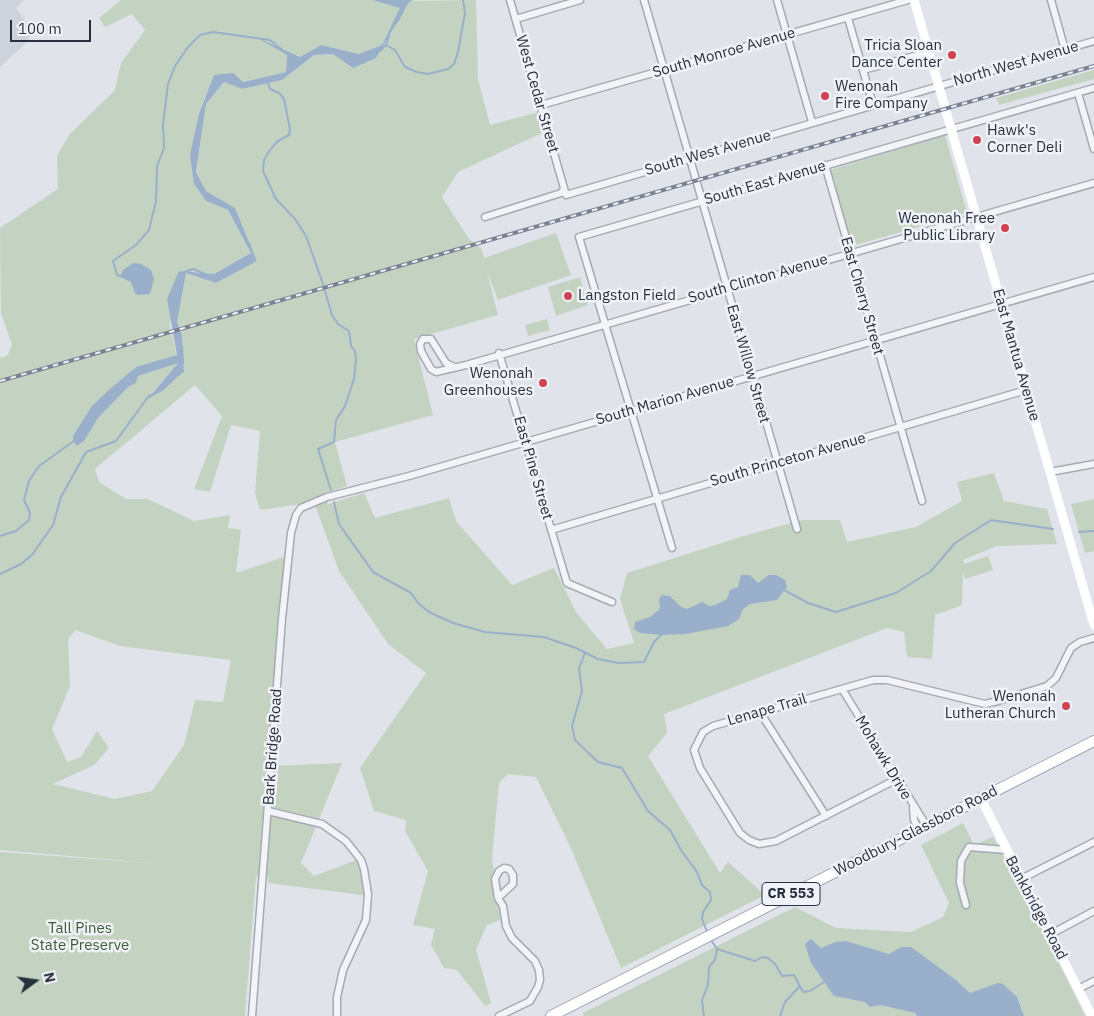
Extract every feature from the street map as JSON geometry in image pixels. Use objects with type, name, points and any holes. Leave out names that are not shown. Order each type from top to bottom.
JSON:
[{"type":"main road","name":"Woodbury-Glassboro Road","points":[[551,1016],[1094,741]]},
{"type":"street","name":"West Cedar Street","points":[[510,0],[564,189]]},
{"type":"street","points":[[516,18],[580,0]]},
{"type":"street","name":"East Willow Street","points":[[644,0],[797,529]]},
{"type":"street","points":[[777,0],[812,122]]},
{"type":"street","name":"South Monroe Avenue","points":[[541,105],[908,0]]},
{"type":"street","name":"East Mantua Avenue","points":[[914,0],[1092,612],[1094,625]]},
{"type":"street","points":[[1051,0],[1065,50]]},
{"type":"street","points":[[848,18],[873,105]]},
{"type":"street","name":"North West Avenue","points":[[939,86],[1094,41]]},
{"type":"street","points":[[863,70],[929,52]]},
{"type":"street","name":"South West Avenue","points":[[564,189],[566,195],[939,86]]},
{"type":"street","name":"South East Avenue","points":[[605,324],[579,237],[1094,88]]},
{"type":"street","points":[[1078,93],[1094,149]]},
{"type":"street","name":"East Cherry Street","points":[[825,165],[899,427],[922,501]]},
{"type":"street","name":"South Clinton Avenue","points":[[454,367],[446,363],[431,339],[423,339],[420,344],[421,351],[430,369],[436,372],[454,367],[499,353],[1094,183]]},
{"type":"street","name":"South West Avenue","points":[[485,217],[561,194],[564,189]]},
{"type":"street","name":"South Marion Avenue","points":[[327,497],[525,442],[1094,277]]},
{"type":"street","points":[[605,324],[672,548]]},
{"type":"street","name":"East Pine Street","points":[[499,353],[567,583],[612,602]]},
{"type":"street","name":"South Princeton Avenue","points":[[551,530],[1026,390]]},
{"type":"street","points":[[1050,472],[1094,464]]},
{"type":"street","name":"Bark Bridge Road","points":[[252,1016],[291,533],[296,515],[301,508],[327,497]]},
{"type":"street","name":"Lenape Trail","points":[[897,780],[776,841],[764,844],[753,843],[744,837],[695,758],[697,741],[702,732],[713,726],[879,679],[990,704],[1047,686],[1056,678],[1071,648],[1080,642],[1094,638]]},
{"type":"street","name":"Mohawk Drive","points":[[842,689],[897,780],[922,828]]},
{"type":"street","points":[[760,712],[826,816]]},
{"type":"street","name":"Bankbridge Road","points":[[981,799],[1006,850],[1080,988],[1092,1016]]},
{"type":"street","points":[[268,811],[322,824],[346,841],[361,860],[367,881],[368,904],[363,928],[343,970],[337,997],[337,1016]]},
{"type":"street","points":[[1022,878],[1094,842]]},
{"type":"street","points":[[966,905],[960,883],[961,862],[969,847],[1006,850]]},
{"type":"street","points":[[498,898],[502,906],[506,926],[512,938],[535,961],[539,970],[540,980],[530,1000],[499,1016]]},
{"type":"street","points":[[1051,934],[1094,911]]},
{"type":"street","points":[[1080,988],[1094,981]]},
{"type":"shaded area","points":[[0,0],[24,0],[16,8],[32,30],[28,41],[0,67]]},
{"type":"green space","name":"Tall Pines State Preserve","points":[[121,0],[372,0],[401,8],[382,45],[359,54],[321,45],[300,57],[263,40],[287,55],[286,72],[242,82],[214,75],[199,114],[194,184],[206,201],[228,210],[251,253],[214,274],[179,271],[170,324],[177,356],[134,368],[74,443],[138,376],[179,362],[149,397],[184,372],[182,336],[177,322],[186,273],[216,283],[257,261],[235,208],[206,191],[196,172],[206,104],[224,82],[242,89],[282,80],[314,55],[333,54],[376,58],[409,1],[476,0],[478,79],[490,125],[539,112],[544,132],[458,172],[442,197],[469,239],[481,248],[484,258],[556,233],[571,275],[498,300],[487,272],[498,315],[414,339],[433,415],[335,442],[347,486],[324,493],[328,504],[364,493],[375,518],[449,498],[456,521],[512,585],[554,568],[576,612],[607,649],[634,643],[620,599],[627,573],[747,535],[803,520],[840,520],[847,542],[916,527],[962,501],[957,482],[994,473],[1004,501],[1047,509],[1057,544],[997,546],[963,560],[964,564],[988,556],[993,570],[965,579],[963,573],[962,605],[935,615],[932,659],[907,657],[904,632],[887,628],[664,714],[667,733],[648,756],[720,873],[728,862],[765,895],[621,968],[570,846],[536,777],[508,774],[499,783],[492,858],[500,920],[487,925],[476,949],[491,1003],[485,1006],[457,970],[444,968],[431,945],[435,929],[413,925],[428,871],[405,831],[406,820],[374,811],[360,768],[426,673],[388,644],[339,571],[314,502],[260,510],[255,493],[260,431],[231,425],[210,492],[194,489],[222,416],[195,385],[95,469],[99,482],[126,499],[148,499],[194,521],[230,515],[228,528],[241,530],[236,573],[287,556],[271,766],[342,763],[301,863],[314,876],[359,859],[369,896],[268,883],[268,877],[256,876],[245,1016],[0,1016],[0,852],[162,864],[0,850],[0,358],[7,356],[12,345],[1,313],[0,228],[58,189],[57,156],[69,135],[115,90],[121,63],[145,30],[132,14],[105,27],[99,18]],"holes":[[[75,630],[120,646],[231,660],[223,702],[195,700],[184,745],[152,791],[115,799],[53,784],[94,765],[109,748],[97,731],[81,757],[67,762],[52,729],[70,686],[68,640]]]},
{"type":"green space","points":[[1094,70],[1094,79],[999,105],[996,98]]},
{"type":"green space","points":[[945,135],[967,213],[852,246],[830,170]]},
{"type":"green space","name":"Langston Field","points":[[580,277],[588,305],[556,316],[548,287]]},
{"type":"green space","points":[[547,319],[550,330],[528,336],[525,325]]},
{"type":"green space","points":[[1094,499],[1094,551],[1085,553],[1071,504]]},
{"type":"green space","points":[[963,823],[974,845],[993,837],[1042,929],[1085,1016],[1024,1016],[1018,999],[970,993],[956,980],[889,954],[846,942],[917,1016],[584,1016],[583,1013],[795,907],[836,928],[911,932],[943,917],[949,903],[921,845]]},
{"type":"water","points":[[372,0],[413,0],[409,2],[376,58],[353,68],[333,54],[314,55],[282,80],[242,89],[224,82],[206,104],[196,172],[206,191],[235,208],[257,261],[216,283],[186,273],[177,322],[182,336],[184,372],[147,400],[178,363],[138,376],[136,383],[128,387],[98,418],[84,441],[77,446],[73,441],[73,436],[92,406],[110,389],[136,367],[177,355],[167,299],[179,271],[214,274],[251,253],[228,210],[206,201],[194,184],[190,155],[199,114],[214,75],[233,73],[243,82],[286,72],[287,55],[254,36],[300,57],[321,45],[359,54],[382,45],[400,8]]},
{"type":"water","points":[[133,263],[141,264],[151,270],[154,279],[150,294],[138,295],[135,293],[131,282],[120,277],[123,270]]},
{"type":"water","points":[[741,575],[750,575],[758,583],[769,575],[776,575],[785,580],[787,587],[777,600],[750,604],[743,609],[739,619],[728,626],[686,634],[662,635],[640,633],[634,629],[635,622],[650,617],[660,609],[659,599],[662,595],[670,596],[681,607],[687,609],[702,602],[709,606],[715,605],[727,599],[730,590],[738,587]]},
{"type":"water","points":[[811,939],[821,948],[836,942],[846,941],[889,954],[901,947],[911,947],[956,980],[970,993],[998,983],[1003,984],[1017,997],[1024,1016],[917,1016],[915,1013],[881,1005],[870,1007],[865,1002],[834,996],[811,963],[805,944]]},
{"type":"waterway","points":[[386,45],[395,50],[405,67],[417,72],[428,74],[448,69],[454,64],[458,52],[465,13],[463,0]]},
{"type":"waterway","points":[[397,22],[403,11]]},
{"type":"waterway","points":[[121,276],[117,275],[113,261],[136,245],[149,230],[156,201],[157,166],[164,148],[163,124],[168,84],[175,66],[188,47],[200,35],[213,32],[270,40],[281,49]]},
{"type":"waterway","points":[[380,51],[386,45],[389,36]]},
{"type":"waterway","points":[[267,81],[270,89],[279,93],[284,99],[290,129],[289,135],[278,141],[270,150],[264,160],[263,171],[276,199],[295,219],[306,236],[323,284]]},
{"type":"waterway","points":[[249,243],[253,255]]},
{"type":"waterway","points":[[182,273],[193,269],[205,274]]},
{"type":"waterway","points":[[325,291],[332,315],[338,324],[349,331],[351,346],[355,351],[356,360],[354,379],[345,406],[336,420],[334,442],[318,449],[331,490]]},
{"type":"waterway","points":[[182,346],[183,363]]},
{"type":"waterway","points":[[0,574],[21,564],[32,555],[53,525],[61,497],[86,452],[116,441],[148,397],[162,390],[175,378]]},
{"type":"waterway","points":[[0,536],[16,531],[29,520],[30,513],[24,500],[29,481],[39,466],[74,441]]},
{"type":"waterway","points":[[334,502],[339,524],[373,572],[411,593],[418,603],[429,612],[453,623],[485,632],[544,637],[576,648],[598,659],[619,663],[644,662],[654,642],[662,634]]},
{"type":"waterway","points":[[784,590],[808,603],[836,612],[896,593],[931,571],[955,543],[991,520],[1053,529]]},
{"type":"waterway","points":[[1079,532],[1094,531]]},
{"type":"waterway","points":[[585,653],[579,668],[582,691],[572,726],[575,740],[598,762],[622,768],[648,811],[670,830],[681,850],[697,872],[702,885],[710,892],[711,900],[703,912],[702,919],[708,934]]},
{"type":"waterway","points":[[704,1016],[702,1000],[708,985],[709,967],[715,960],[717,949],[711,940]]},
{"type":"waterway","points":[[717,949],[755,961],[762,957],[768,958],[775,964],[782,976],[794,975],[803,992],[810,991],[824,982]]},
{"type":"waterway","points":[[780,1016],[785,1002],[799,987]]},
{"type":"railway","points":[[0,381],[1094,66]]},
{"type":"place","name":"Tricia Sloan Dance Center","points":[[952,55]]},
{"type":"place","name":"Wenonah Fire Company","points":[[825,96]]},
{"type":"place","name":"Hawk's Corner Deli","points":[[977,140]]},
{"type":"place","name":"Wenonah Free Public Library","points":[[1005,228]]},
{"type":"place","name":"Langston Field","points":[[568,296]]},
{"type":"place","name":"Wenonah Greenhouses","points":[[543,383]]},
{"type":"place","name":"Wenonah Lutheran Church","points":[[1066,706]]}]
